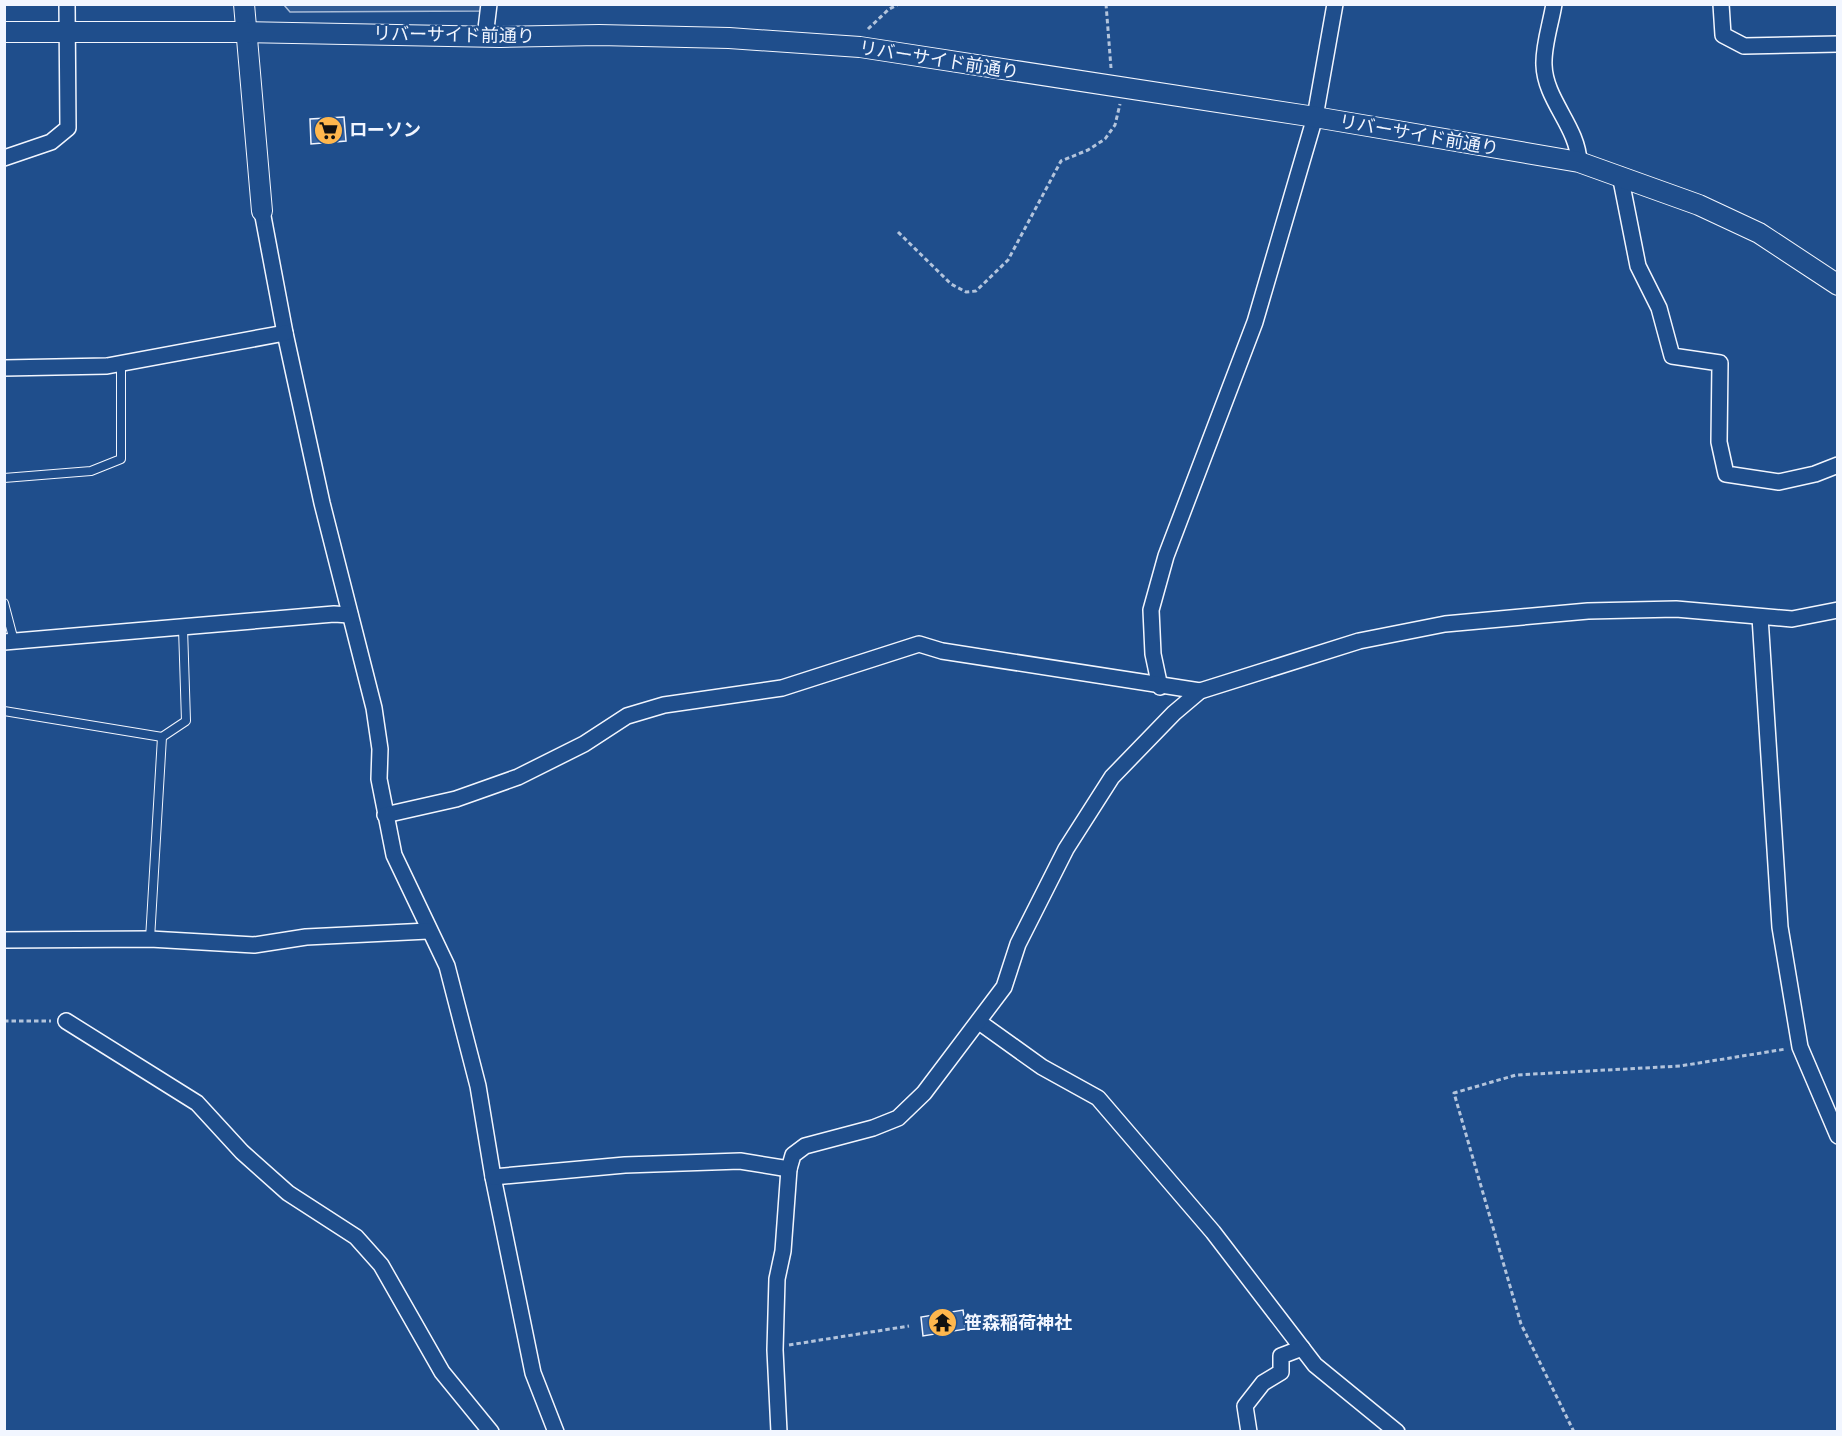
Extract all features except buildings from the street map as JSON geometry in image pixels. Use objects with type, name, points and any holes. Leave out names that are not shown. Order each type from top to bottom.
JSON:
[{"type":"street","points":[[4,158],[51,142],[68,128],[68,4]]},
{"type":"street","points":[[244,4],[262,211],[285,333],[350,615],[374,708],[385,815],[394,855],[428,931],[447,966],[478,1086],[493,1177],[533,1373],[556,1431]]},
{"type":"street","points":[[485,37],[489,4]]},
{"type":"street","points":[[1160,687],[1153,654],[1151,610],[1166,556],[1255,322],[1315,117],[1335,4]]},
{"type":"street","points":[[1554,4],[1544,65],[1549,86],[1578,149],[1579,162]]},
{"type":"street","points":[[1721,4],[1723,34],[1744,46],[1838,44]]},
{"type":"street","name":"リバーサイド前通り","points":[[4,32],[246,32],[485,37],[668,36],[860,47],[1315,117],[1579,162],[1699,205],[1759,233],[1838,285]]},
{"type":"street","points":[[1620,175],[1638,266],[1659,308],[1672,356],[1720,363],[1719,442],[1726,474],[1779,482],[1815,474],[1838,465]]},
{"type":"street","points":[[4,368],[121,364],[285,333]]},
{"type":"street","points":[[779,1431],[775,1348],[777,1279],[783,1251],[789,1169],[793,1155],[805,1146],[873,1128],[898,1118],[924,1093],[1004,987],[1018,944],[1066,849],[1112,777],[1174,713],[1200,692],[1359,641],[1445,624],[1588,612],[1676,609],[1792,619],[1838,610]]},
{"type":"street","points":[[9,642],[334,614],[350,615]]},
{"type":"street","points":[[1760,617],[1780,927],[1800,1047],[1838,1136]]},
{"type":"street","points":[[385,815],[456,799],[518,777],[584,744],[627,716],[664,705],[782,688],[919,644],[942,651],[1200,692]]},
{"type":"street","points":[[4,940],[150,939],[254,945],[306,937],[428,931]]},
{"type":"street","points":[[66,1021],[197,1103],[242,1152],[288,1193],[356,1237],[381,1265],[442,1372],[491,1431]]},
{"type":"street","points":[[979,1022],[1042,1067],[1098,1098],[1213,1232],[1315,1365],[1396,1431]]},
{"type":"street","points":[[493,1177],[624,1165],[728,1162],[789,1169]]},
{"type":"street","points":[[1249,1431],[1245,1406],[1263,1383],[1281,1372],[1281,1356],[1302,1348]]},
{"type":"lane","points":[[4,478],[91,471],[121,459],[121,364]]},
{"type":"lane","points":[[4,603],[9,642]]},
{"type":"lane","points":[[4,711],[162,737],[186,721],[183,628]]},
{"type":"lane","points":[[150,939],[162,737]]},
{"type":"path","points":[[860,47],[863,34],[889,9],[899,4]]},
{"type":"path","points":[[898,232],[951,284],[966,292],[976,291],[1008,260],[1061,161],[1088,150],[1105,139],[1115,125],[1118,87],[1106,4]]},
{"type":"path","points":[[4,1021],[66,1021]]},
{"type":"path","points":[[1574,1431],[1521,1324],[1454,1093],[1516,1075],[1680,1066],[1800,1047]]},
{"type":"path","points":[[775,1348],[909,1326]]},
{"type":"shaded area","points":[[284,5],[483,5],[482,11],[290,12]]},
{"type":"place","name":"ローソン","points":[[328,130]]},
{"type":"place","name":"笹森稲荷神社","points":[[943,1323]]}]
